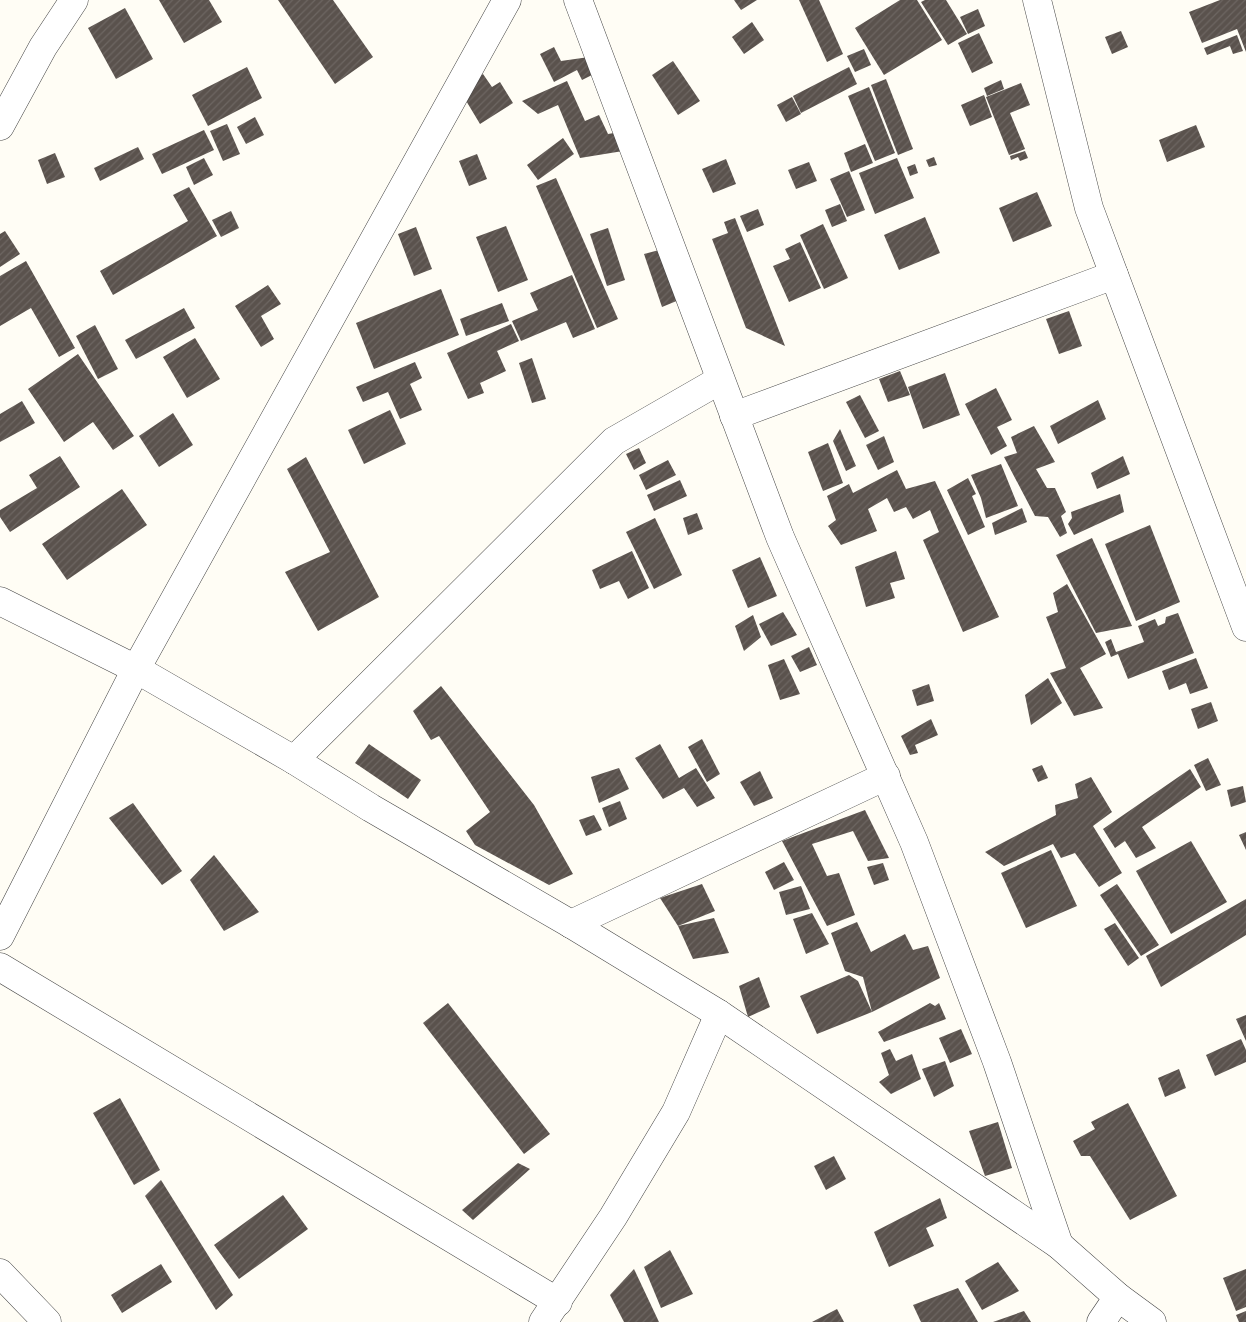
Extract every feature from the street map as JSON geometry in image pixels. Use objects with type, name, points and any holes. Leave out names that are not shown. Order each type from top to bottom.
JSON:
[{"type":"street","points":[[0,126],[43,47],[74,0]]},
{"type":"street","points":[[0,936],[136,669],[507,0]]},
{"type":"street","points":[[578,0],[637,151],[720,380],[780,537],[914,842],[997,1062],[1059,1245]]},
{"type":"street","points":[[1037,0],[1089,208],[1245,620]]},
{"type":"street","points":[[734,416],[1114,275]]},
{"type":"street","points":[[294,760],[614,441],[720,380]]},
{"type":"street","points":[[0,601],[136,669],[294,760],[371,808],[571,924],[719,1014],[1059,1245],[1118,1297],[1152,1322]]},
{"type":"street","points":[[571,924],[886,776]]},
{"type":"street","points":[[0,968],[551,1312],[613,1217],[676,1112],[719,1014]]},
{"type":"street","points":[[0,1273],[47,1322]]},
{"type":"street","points":[[1101,1322],[1118,1297]]},
{"type":"building","points":[[159,0],[209,0],[222,22],[184,43]]},
{"type":"building","points":[[278,0],[333,0],[373,57],[335,84]]},
{"type":"building","points":[[734,0],[757,0],[741,10]]},
{"type":"building","points":[[799,0],[819,0],[843,54],[827,62]]},
{"type":"building","points":[[900,0],[917,0],[942,40],[884,75],[855,28]]},
{"type":"building","points":[[925,0],[946,0],[967,34],[948,45],[921,2]]},
{"type":"building","points":[[1220,0],[1246,0],[1246,52],[1237,29],[1202,43],[1189,12]]},
{"type":"building","points":[[125,8],[153,59],[116,79],[88,28]]},
{"type":"building","points":[[978,9],[985,26],[968,34],[960,17]]},
{"type":"building","points":[[752,22],[764,40],[744,54],[732,37]]},
{"type":"building","points":[[1121,31],[1128,47],[1112,54],[1105,37]]},
{"type":"building","points":[[979,33],[993,63],[972,73],[958,43]]},
{"type":"building","points":[[1237,35],[1243,51],[1233,54],[1230,46],[1207,55],[1204,48]]},
{"type":"building","points":[[554,47],[561,61],[589,57],[598,72],[582,80],[577,70],[554,82],[540,54]]},
{"type":"building","points":[[864,49],[871,65],[855,72],[847,56]]},
{"type":"building","points":[[673,61],[700,101],[678,115],[652,75]]},
{"type":"building","points":[[247,67],[262,98],[208,126],[192,95]]},
{"type":"building","points":[[849,67],[857,84],[801,113],[793,96]]},
{"type":"building","points":[[483,74],[492,87],[500,82],[513,103],[480,124],[459,89]]},
{"type":"building","points":[[886,79],[913,149],[898,155],[871,85]]},
{"type":"building","points":[[1001,80],[1004,89],[987,96],[984,88]]},
{"type":"building","points":[[567,81],[585,121],[599,115],[608,134],[620,132],[623,151],[580,158],[558,105],[538,114],[522,101]]},
{"type":"building","points":[[1021,83],[1030,105],[1010,113],[1025,149],[1009,155],[986,97]]},
{"type":"building","points":[[869,87],[895,153],[875,161],[848,96]]},
{"type":"building","points":[[984,95],[992,117],[970,126],[961,105]]},
{"type":"building","points":[[792,97],[801,114],[786,122],[777,105]]},
{"type":"building","points":[[255,117],[264,135],[246,144],[237,127]]},
{"type":"building","points":[[227,124],[240,154],[223,161],[210,131]]},
{"type":"building","points":[[1196,125],[1205,147],[1167,162],[1159,140]]},
{"type":"building","points":[[204,130],[214,150],[162,174],[152,154]]},
{"type":"building","points":[[563,138],[574,154],[538,180],[527,165]]},
{"type":"building","points":[[865,144],[873,163],[851,172],[844,153]]},
{"type":"building","points":[[138,147],[144,159],[100,181],[94,168]]},
{"type":"building","points":[[1025,151],[1028,158],[1020,161],[1018,157],[1011,160],[1010,156]]},
{"type":"building","points":[[55,153],[65,177],[47,184],[38,160]]},
{"type":"building","points":[[477,154],[487,179],[469,186],[459,161]]},
{"type":"building","points":[[934,157],[937,165],[929,167],[926,160]]},
{"type":"building","points":[[204,158],[213,175],[194,185],[186,167]]},
{"type":"building","points":[[897,158],[914,198],[875,214],[859,173]]},
{"type":"building","points":[[726,159],[736,184],[713,193],[702,169]]},
{"type":"building","points":[[809,162],[817,181],[796,189],[788,170]]},
{"type":"building","points":[[915,164],[918,173],[910,176],[907,167]]},
{"type":"building","points":[[849,171],[865,210],[847,217],[830,179]]},
{"type":"building","points":[[556,178],[618,319],[597,328],[536,186]]},
{"type":"building","points":[[189,187],[217,236],[113,295],[100,271],[188,221],[173,195]]},
{"type":"building","points":[[1037,192],[1052,226],[1013,242],[999,208]]},
{"type":"building","points":[[840,204],[847,221],[832,227],[825,210]]},
{"type":"building","points":[[758,209],[764,225],[747,232],[740,216]]},
{"type":"building","points":[[231,211],[239,228],[221,237],[212,220]]},
{"type":"building","points":[[925,217],[940,253],[899,270],[884,235]]},
{"type":"building","points":[[735,218],[785,346],[746,328],[712,239],[728,233],[724,222]]},
{"type":"building","points":[[823,224],[848,278],[824,289],[800,235]]},
{"type":"building","points":[[506,226],[528,280],[498,292],[476,237]]},
{"type":"building","points":[[416,227],[432,269],[414,276],[398,234]]},
{"type":"building","points":[[608,228],[625,280],[607,286],[590,234]]},
{"type":"building","points":[[5,231],[20,254],[0,267],[0,234]]},
{"type":"building","points":[[800,242],[821,288],[789,302],[773,266],[790,259],[785,249]]},
{"type":"building","points":[[663,249],[679,300],[662,307],[644,254]]},
{"type":"building","points":[[26,261],[75,348],[59,357],[31,308],[0,326],[0,276]]},
{"type":"building","points":[[572,275],[595,329],[573,338],[566,322],[521,341],[512,321],[538,310],[530,293]]},
{"type":"building","points":[[268,285],[281,304],[261,316],[274,339],[261,347],[235,306]]},
{"type":"building","points":[[441,289],[459,335],[374,369],[356,323]]},
{"type":"building","points":[[502,303],[509,321],[466,336],[460,319]]},
{"type":"building","points":[[184,308],[195,328],[136,359],[125,340]]},
{"type":"building","points":[[1069,311],[1082,346],[1059,354],[1046,319]]},
{"type":"building","points":[[511,324],[519,341],[497,351],[506,371],[480,383],[484,393],[468,399],[447,353]]},
{"type":"building","points":[[95,325],[118,369],[98,379],[76,336]]},
{"type":"building","points":[[195,338],[220,379],[187,398],[163,357]]},
{"type":"building","points":[[78,354],[134,436],[113,450],[93,422],[64,442],[28,389]]},
{"type":"building","points":[[532,358],[546,399],[532,403],[519,363]]},
{"type":"building","points":[[415,362],[422,378],[410,384],[422,410],[400,419],[388,392],[363,402],[356,387]]},
{"type":"building","points":[[900,371],[910,395],[888,402],[879,379]]},
{"type":"building","points":[[945,373],[960,415],[923,429],[908,387]]},
{"type":"building","points":[[996,388],[1012,420],[997,427],[1007,446],[991,455],[965,404]]},
{"type":"building","points":[[860,395],[879,431],[865,438],[846,402]]},
{"type":"building","points":[[1098,400],[1106,419],[1058,444],[1050,426]]},
{"type":"building","points":[[22,401],[35,423],[0,442],[0,414]]},
{"type":"building","points":[[390,410],[406,444],[364,464],[348,430]]},
{"type":"building","points":[[173,413],[193,445],[159,467],[139,436]]},
{"type":"building","points":[[1034,426],[1055,462],[1036,469],[1047,488],[1055,488],[1066,512],[1061,516],[1067,533],[1060,537],[1048,517],[1035,516],[1004,457],[1017,453],[1011,437]]},
{"type":"building","points":[[840,429],[856,466],[846,471],[833,441]]},
{"type":"building","points":[[884,436],[894,462],[878,470],[866,445]]},
{"type":"building","points":[[828,443],[843,483],[823,491],[808,452]]},
{"type":"building","points":[[639,448],[646,463],[634,470],[626,454]]},
{"type":"building","points":[[60,456],[80,487],[10,532],[0,517],[0,510],[37,488],[29,475]]},
{"type":"building","points":[[1123,456],[1130,474],[1097,489],[1091,473]]},
{"type":"building","points":[[306,457],[379,597],[318,631],[285,572],[330,552],[287,469]]},
{"type":"building","points":[[668,460],[676,475],[646,490],[639,475]]},
{"type":"building","points":[[1001,464],[1018,506],[986,518],[981,498],[971,475]]},
{"type":"building","points":[[897,470],[906,489],[935,481],[999,617],[963,632],[923,540],[939,532],[930,510],[913,519],[906,507],[894,512],[887,498],[868,509],[877,531],[841,545],[828,526],[836,520],[827,496],[849,484],[853,493]]},
{"type":"building","points":[[968,478],[976,494],[972,496],[985,527],[968,535],[947,490]]},
{"type":"building","points":[[680,480],[687,496],[654,511],[647,495]]},
{"type":"building","points":[[122,489],[147,525],[67,580],[42,544]]},
{"type":"building","points":[[1120,494],[1124,512],[1074,535],[1068,524],[1072,518],[1071,512]]},
{"type":"building","points":[[1022,508],[1027,522],[995,535],[992,523]]},
{"type":"building","points":[[697,513],[703,529],[688,535],[683,518]]},
{"type":"building","points":[[655,518],[682,575],[654,589],[626,532]]},
{"type":"building","points":[[1150,525],[1180,602],[1136,621],[1105,544]]},
{"type":"building","points":[[1092,538],[1132,626],[1096,633],[1056,555]]},
{"type":"building","points":[[632,551],[649,588],[628,599],[619,581],[600,589],[592,570]]},
{"type":"building","points":[[896,551],[905,579],[890,583],[895,598],[866,607],[855,567]]},
{"type":"building","points":[[760,557],[777,596],[748,608],[732,570]]},
{"type":"building","points":[[1067,584],[1106,654],[1080,668],[1103,708],[1074,716],[1050,673],[1066,668],[1046,617],[1058,612],[1053,593]]},
{"type":"building","points":[[783,612],[797,635],[771,646],[759,624]]},
{"type":"building","points":[[1178,613],[1194,653],[1128,679],[1118,654],[1111,657],[1105,642],[1111,639],[1116,652],[1144,642],[1138,626],[1155,619],[1158,626],[1165,623],[1166,617]]},
{"type":"building","points":[[753,615],[761,637],[744,651],[735,626]]},
{"type":"building","points":[[809,647],[817,665],[800,672],[791,656]]},
{"type":"building","points":[[1196,658],[1208,688],[1190,694],[1186,683],[1169,690],[1162,671]]},
{"type":"building","points":[[784,659],[800,694],[780,700],[768,665]]},
{"type":"building","points":[[1048,678],[1062,703],[1031,725],[1025,695]]},
{"type":"building","points":[[929,684],[934,701],[917,706],[912,690]]},
{"type":"building","points":[[441,686],[534,805],[573,874],[549,885],[475,845],[466,831],[490,812],[439,736],[431,740],[413,711]]},
{"type":"building","points":[[1211,702],[1218,721],[1198,729],[1191,709]]},
{"type":"building","points":[[931,719],[938,735],[915,745],[918,753],[910,755],[901,736]]},
{"type":"building","points":[[702,739],[720,774],[707,782],[688,747]]},
{"type":"building","points":[[369,744],[421,780],[408,799],[355,763]]},
{"type":"building","points":[[660,744],[679,778],[696,768],[715,798],[697,807],[684,788],[663,799],[635,758]]},
{"type":"building","points":[[1208,758],[1221,785],[1206,791],[1194,765]]},
{"type":"building","points":[[1042,765],[1048,778],[1038,782],[1032,769]]},
{"type":"building","points":[[619,768],[629,789],[599,803],[591,777]]},
{"type":"building","points":[[1190,769],[1201,787],[1142,827],[1156,848],[1136,858],[1125,841],[1115,848],[1103,829]]},
{"type":"building","points":[[760,771],[773,798],[754,806],[740,782]]},
{"type":"building","points":[[1091,777],[1112,812],[1093,826],[1122,873],[1099,887],[1075,853],[1061,858],[1053,844],[1004,866],[985,852],[1056,815],[1055,805],[1078,798],[1075,784]]},
{"type":"building","points":[[1243,786],[1246,802],[1231,807],[1227,790]]},
{"type":"building","points":[[620,801],[627,819],[609,827],[602,808]]},
{"type":"building","points":[[133,803],[182,871],[162,885],[109,818]]},
{"type":"building","points":[[865,810],[889,858],[868,861],[853,831],[812,844],[827,876],[839,873],[855,915],[827,926],[782,841]]},
{"type":"building","points":[[594,815],[602,830],[586,836],[579,820]]},
{"type":"building","points":[[1246,832],[1246,850],[1239,835]]},
{"type":"building","points":[[1191,841],[1227,902],[1171,934],[1136,871]]},
{"type":"building","points":[[1051,850],[1077,906],[1026,928],[1001,873]]},
{"type":"building","points":[[214,855],[259,912],[224,931],[190,880]]},
{"type":"building","points":[[784,862],[794,880],[774,890],[765,872]]},
{"type":"building","points":[[883,863],[889,880],[874,885],[867,867]]},
{"type":"building","points":[[702,884],[715,911],[678,926],[660,898]]},
{"type":"building","points":[[1117,884],[1159,945],[1141,956],[1100,895]]},
{"type":"building","points":[[801,886],[810,909],[786,915],[779,892]]},
{"type":"building","points":[[1246,899],[1246,935],[1161,987],[1146,956]]},
{"type":"building","points":[[812,913],[829,944],[806,954],[793,919]]},
{"type":"building","points":[[714,918],[729,953],[693,959],[678,926]]},
{"type":"building","points":[[857,922],[871,952],[905,934],[913,950],[928,946],[940,978],[872,1012],[863,977],[845,971],[831,933]]},
{"type":"building","points":[[1115,923],[1139,958],[1128,966],[1104,929]]},
{"type":"building","points":[[849,975],[858,981],[872,1012],[817,1034],[800,996]]},
{"type":"building","points":[[759,977],[770,1007],[748,1017],[739,986]]},
{"type":"building","points":[[448,1003],[550,1134],[524,1154],[423,1023]]},
{"type":"building","points":[[930,1003],[935,1006],[939,1003],[946,1019],[884,1042],[878,1032]]},
{"type":"building","points":[[1246,1015],[1246,1041],[1236,1019]]},
{"type":"building","points":[[961,1029],[972,1054],[950,1063],[939,1038]]},
{"type":"building","points":[[1241,1039],[1246,1050],[1246,1062],[1215,1076],[1206,1055]]},
{"type":"building","points":[[890,1049],[896,1061],[912,1054],[921,1079],[891,1094],[879,1082],[889,1075],[881,1053]]},
{"type":"building","points":[[945,1061],[954,1086],[934,1097],[922,1069]]},
{"type":"building","points":[[1179,1069],[1186,1088],[1165,1097],[1158,1078]]},
{"type":"building","points":[[120,1098],[160,1170],[134,1185],[93,1113]]},
{"type":"building","points":[[1128,1103],[1177,1196],[1130,1220],[1090,1156],[1081,1156],[1073,1141],[1095,1129],[1091,1122]]},
{"type":"building","points":[[998,1122],[1012,1168],[985,1176],[969,1131]]},
{"type":"building","points":[[834,1156],[846,1179],[826,1190],[814,1166]]},
{"type":"building","points":[[518,1163],[530,1169],[473,1220],[462,1210]]},
{"type":"building","points":[[161,1180],[233,1295],[216,1310],[145,1196]]},
{"type":"building","points":[[283,1195],[308,1229],[239,1279],[214,1245]]},
{"type":"building","points":[[940,1198],[947,1218],[926,1228],[934,1246],[889,1267],[874,1232]]},
{"type":"building","points":[[670,1250],[693,1294],[661,1308],[644,1267]]},
{"type":"building","points":[[998,1262],[1019,1291],[982,1310],[965,1281]]},
{"type":"building","points":[[161,1264],[172,1282],[122,1313],[111,1295]]},
{"type":"building","points":[[634,1269],[659,1322],[624,1322],[610,1295]]},
{"type":"building","points":[[1246,1269],[1246,1307],[1236,1311],[1223,1278]]},
{"type":"building","points":[[958,1288],[978,1322],[921,1322],[913,1305]]},
{"type":"building","points":[[837,1309],[844,1322],[812,1322]]},
{"type":"building","points":[[1024,1311],[1031,1322],[993,1322]]},
{"type":"building","points":[[1246,1311],[1246,1322],[1239,1322],[1236,1315]]}]
